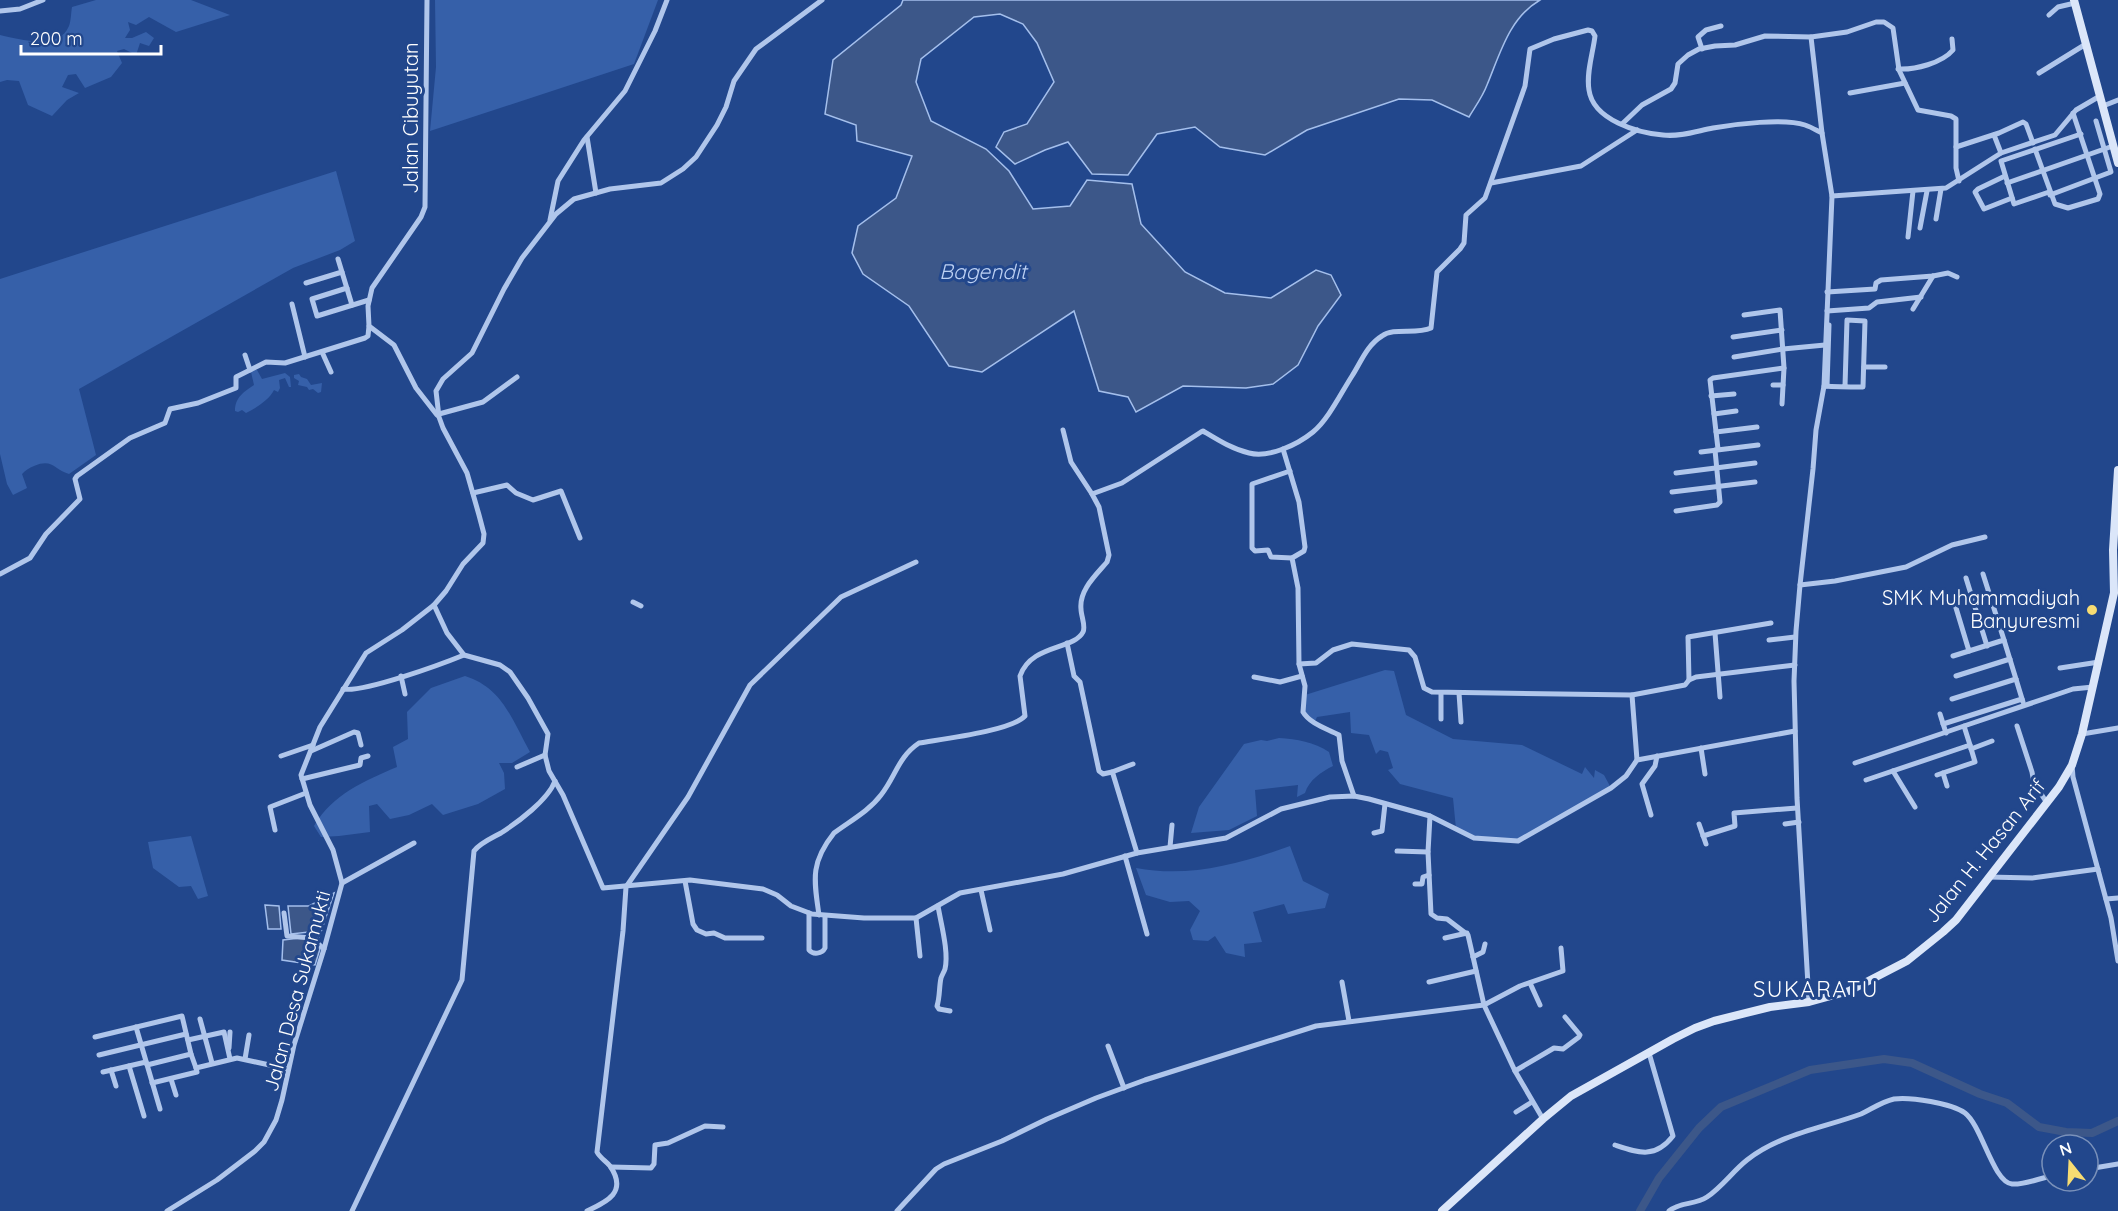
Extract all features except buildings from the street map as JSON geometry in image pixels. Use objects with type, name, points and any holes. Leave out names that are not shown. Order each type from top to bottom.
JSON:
[{"type":"main road","points":[[2075,1],[2103,106],[2109,147],[2118,163]]},
{"type":"main road","name":"Jalan H. Hasan Arif","points":[[1442,1211],[1571,1096],[1704,1024],[1770,1007],[1809,1002],[1849,992],[1907,961],[1949,927],[2047,803],[2072,765],[2082,734],[2114,593],[2118,470]]},
{"type":"street","points":[[0,11],[20,9],[43,0]]},
{"type":"street","name":"Jalan Cibuyutan","points":[[370,327],[369,300],[372,288],[421,217],[425,207],[428,0]]},
{"type":"street","points":[[550,221],[558,181],[587,137],[625,90],[655,31],[667,0]]},
{"type":"street","points":[[368,756],[361,758],[360,765],[302,779],[302,770],[320,727],[366,653],[402,630],[434,605],[463,564],[483,543],[484,534],[467,473],[452,448],[439,415],[436,391],[443,379],[472,353],[522,258],[561,209],[574,199],[584,196],[661,183],[683,169],[696,157],[717,125],[726,107],[734,81],[756,49],[822,0]]},
{"type":"street","points":[[2049,15],[2058,7],[2075,1]]},
{"type":"street","points":[[1622,124],[1642,105],[1671,89],[1675,83],[1678,64],[1702,49],[1735,45],[1765,36],[1810,37],[1846,32],[1868,24],[1884,22],[1893,28],[1898,69],[1917,110],[1956,119],[1956,168],[1959,181]]},
{"type":"street","points":[[1702,49],[1698,37],[1706,30],[1721,26]]},
{"type":"street","points":[[1092,494],[1122,483],[1179,444],[1203,431],[1230,447],[1249,453],[1258,454],[1284,449],[1314,432],[1367,350],[1380,337],[1390,332],[1431,328],[1437,272],[1463,245],[1466,215],[1485,198],[1526,86],[1532,47],[1581,31],[1592,31],[1595,36],[1589,93],[1593,102],[1603,114],[1637,130],[1664,135],[1694,133],[1728,126],[1793,123],[1805,125],[1822,133]]},
{"type":"street","points":[[1810,37],[1832,196],[1824,345],[1826,386]]},
{"type":"street","points":[[1898,69],[1944,59],[1953,50],[1952,39]]},
{"type":"street","points":[[2039,73],[2086,44]]},
{"type":"street","points":[[1850,93],[1905,83]]},
{"type":"street","points":[[2096,121],[2109,147],[2111,171],[2095,179],[2014,204],[2002,161],[2055,135],[2073,113],[2100,96]]},
{"type":"street","points":[[2103,106],[2118,100]]},
{"type":"street","points":[[1956,147],[1994,135],[2023,122],[2055,204],[2063,208],[2096,200],[2100,195],[2073,113]]},
{"type":"street","points":[[1491,183],[1581,166],[1637,130]]},
{"type":"street","points":[[1832,196],[1941,189],[1959,181],[2001,153],[2081,134]]},
{"type":"street","points":[[1994,135],[2001,153]]},
{"type":"street","points":[[587,137],[594,194]]},
{"type":"street","points":[[2007,183],[2109,147]]},
{"type":"street","points":[[2005,177],[1975,192],[1984,209],[2012,198]]},
{"type":"street","points":[[1936,219],[1941,189]]},
{"type":"street","points":[[1920,228],[1927,190]]},
{"type":"street","points":[[1908,237],[1913,191]]},
{"type":"street","points":[[553,207],[561,209]]},
{"type":"street","points":[[338,259],[352,306]]},
{"type":"street","points":[[306,283],[342,272]]},
{"type":"street","points":[[1877,302],[1876,283],[1881,280],[1954,275]]},
{"type":"street","points":[[1913,309],[1934,276]]},
{"type":"street","points":[[347,288],[312,299],[317,316],[369,300]]},
{"type":"street","points":[[1827,292],[1875,289]]},
{"type":"street","points":[[1826,314],[1869,308],[1877,302],[1921,297]]},
{"type":"street","points":[[292,304],[305,357]]},
{"type":"street","points":[[1744,315],[1780,310],[1784,368],[1782,404]]},
{"type":"street","points":[[1809,1002],[1797,808],[1795,665],[1800,585],[1814,448],[1826,386],[1830,317],[1826,314]]},
{"type":"street","points":[[1826,386],[1863,387],[1865,321],[1847,320],[1845,386]]},
{"type":"street","points":[[0,574],[30,558],[46,534],[80,499],[75,479],[77,476],[130,438],[165,423],[171,409],[198,403],[237,388],[236,377],[266,362],[282,364],[365,338],[368,336],[370,327],[394,345],[416,388],[439,415]]},
{"type":"street","points":[[1732,337],[1782,330]]},
{"type":"street","points":[[1734,357],[1824,345]]},
{"type":"street","points":[[322,352],[331,372]]},
{"type":"street","points":[[245,356],[250,370]]},
{"type":"street","points":[[1864,367],[1885,367]]},
{"type":"street","points":[[1676,511],[1719,504],[1716,432],[1709,382],[1711,378],[1784,368]]},
{"type":"street","points":[[439,415],[483,402],[517,377]]},
{"type":"street","points":[[1773,385],[1783,385]]},
{"type":"street","points":[[1711,396],[1734,394]]},
{"type":"street","points":[[1714,414],[1736,411]]},
{"type":"street","points":[[1716,432],[1757,427]]},
{"type":"street","points":[[809,913],[809,951],[822,952],[825,948],[822,916],[814,877],[815,867],[829,839],[881,795],[902,758],[910,749],[919,743],[1016,723],[1025,716],[1021,671],[1036,655],[1067,643],[1084,631],[1081,612],[1082,596],[1107,562],[1109,555],[1099,507],[1071,462],[1063,430]]},
{"type":"street","points":[[1701,452],[1758,445]]},
{"type":"street","points":[[1284,449],[1299,502],[1305,547],[1304,551],[1292,558],[1271,557],[1268,550],[1252,548],[1252,484],[1290,471]]},
{"type":"street","points":[[1676,473],[1755,464]]},
{"type":"street","points":[[1672,492],[1755,482]]},
{"type":"street","points":[[473,493],[507,485],[516,493],[533,500],[561,491],[580,538]]},
{"type":"street","points":[[1800,585],[1835,581],[1906,567],[1952,545],[1984,537]]},
{"type":"street","points":[[1292,558],[1298,588],[1299,664],[1305,691],[1303,710],[1305,716],[1326,730],[1340,735],[1342,761],[1354,796]]},
{"type":"street","points":[[587,1211],[602,1206],[614,1195],[616,1182],[611,1167],[598,1154],[597,1142],[626,887],[688,797],[750,685],[841,597],[916,562]]},
{"type":"street","points":[[1983,574],[2023,702]]},
{"type":"street","points":[[1966,578],[1987,646]]},
{"type":"street","points":[[1953,598],[1970,651]]},
{"type":"street","points":[[434,605],[447,633],[464,655]]},
{"type":"street","points":[[1689,680],[1687,638],[1771,623]]},
{"type":"street","points":[[1715,633],[1720,697]]},
{"type":"street","points":[[1769,640],[1796,637]]},
{"type":"street","points":[[1953,656],[2004,640]]},
{"type":"street","points":[[1067,643],[1074,676],[1080,682],[1099,771],[1113,775],[1134,764]]},
{"type":"street","points":[[1299,664],[1316,663],[1333,650],[1352,644],[1409,650],[1414,654],[1424,688],[1429,692],[1632,695],[1684,686],[1696,677],[1795,665]]},
{"type":"street","points":[[343,689],[366,687],[464,655],[498,664],[510,672],[548,734],[545,755],[549,771],[602,886],[606,889],[685,880],[763,889],[777,895],[791,906],[822,916],[893,919],[916,918],[960,893],[1063,874],[1137,853],[1226,837],[1281,809],[1330,797],[1354,796],[1430,816],[1474,838],[1521,840],[1611,788],[1626,776],[1636,760],[1632,695]]},
{"type":"street","points":[[1956,676],[2010,659]]},
{"type":"street","points":[[2060,668],[2099,662]]},
{"type":"street","points":[[400,676],[405,694]]},
{"type":"street","points":[[1254,677],[1280,682],[1302,676]]},
{"type":"street","points":[[1952,699],[2016,679]]},
{"type":"street","points":[[1943,724],[2073,689],[2093,687]]},
{"type":"street","points":[[1441,719],[1442,693]]},
{"type":"street","points":[[1459,693],[1461,722]]},
{"type":"street","points":[[1855,763],[1946,733],[2023,702]]},
{"type":"street","points":[[1940,714],[1946,733]]},
{"type":"street","points":[[1947,786],[1940,774],[1976,762],[1964,726]]},
{"type":"street","points":[[2017,726],[2034,783],[2047,803]]},
{"type":"street","points":[[2082,734],[2118,728]]},
{"type":"street","points":[[1636,760],[1796,731]]},
{"type":"street","points":[[281,756],[312,748],[354,732],[358,733],[361,745]]},
{"type":"street","points":[[1866,780],[1992,741]]},
{"type":"street","points":[[1701,748],[1705,774]]},
{"type":"street","points":[[518,767],[545,755]]},
{"type":"street","points":[[1650,815],[1642,784],[1655,766],[1657,756]]},
{"type":"street","points":[[2072,765],[2073,777],[2106,899],[2118,962]]},
{"type":"street","points":[[1893,771],[1915,807]]},
{"type":"street","points":[[1113,775],[1137,853]]},
{"type":"street","name":"Jalan Desa Sukamukti","points":[[167,1211],[217,1180],[255,1151],[264,1142],[276,1120],[282,1101],[294,1045],[342,883],[333,850],[310,805],[302,779]]},
{"type":"street","points":[[352,1211],[462,980],[474,851],[515,823],[537,804],[551,791],[554,779]]},
{"type":"street","points":[[275,830],[270,807],[306,793]]},
{"type":"street","points":[[1374,833],[1382,831],[1385,804]]},
{"type":"street","points":[[1703,836],[1735,826],[1734,813],[1797,808]]},
{"type":"street","points":[[1430,816],[1428,852],[1431,914],[1437,918],[1447,919],[1467,933],[1484,1005],[1515,1071],[1543,1119]]},
{"type":"street","points":[[1785,824],[1799,822]]},
{"type":"street","points":[[1699,824],[1706,844]]},
{"type":"street","points":[[1170,847],[1172,825]]},
{"type":"street","points":[[342,883],[414,843]]},
{"type":"street","points":[[1397,851],[1428,852]]},
{"type":"street","points":[[1125,856],[1147,934]]},
{"type":"street","points":[[1987,877],[2032,878],[2098,869]]},
{"type":"street","points":[[1415,884],[1422,884],[1423,877],[1429,875]]},
{"type":"street","points":[[685,880],[693,924],[697,930],[725,938],[762,938]]},
{"type":"street","points":[[981,890],[990,930]]},
{"type":"street","points":[[2106,899],[2118,898]]},
{"type":"street","points":[[938,906],[944,940],[945,972],[941,976],[937,1006],[939,1009],[950,1011]]},
{"type":"street","points":[[284,913],[287,936],[312,938],[324,949]]},
{"type":"street","points":[[916,918],[920,956]]},
{"type":"street","points":[[1445,938],[1467,933]]},
{"type":"street","points":[[1473,957],[1483,952],[1485,944]]},
{"type":"street","points":[[897,1211],[936,1168],[1002,1141],[1047,1119],[1125,1088],[1316,1026],[1484,1005],[1530,983],[1563,971],[1561,948]]},
{"type":"street","points":[[1429,982],[1476,971]]},
{"type":"street","points":[[1342,982],[1349,1021]]},
{"type":"street","points":[[1530,983],[1540,1005]]},
{"type":"street","points":[[94,1037],[182,1016],[197,1072],[152,1083]]},
{"type":"street","points":[[1515,1071],[1554,1048],[1563,1049],[1579,1037],[1580,1035],[1565,1017]]},
{"type":"street","points":[[200,1019],[212,1063]]},
{"type":"street","points":[[136,1028],[159,1109]]},
{"type":"street","points":[[99,1055],[141,1045],[224,1032],[229,1056]]},
{"type":"street","points":[[229,1056],[230,1032]]},
{"type":"street","points":[[245,1059],[249,1035]]},
{"type":"street","points":[[1108,1046],[1125,1088]]},
{"type":"street","points":[[1615,1145],[1644,1153],[1658,1149],[1673,1136],[1649,1053]]},
{"type":"street","points":[[103,1072],[191,1054]]},
{"type":"street","points":[[196,1068],[229,1056],[288,1069]]},
{"type":"street","points":[[129,1066],[144,1116]]},
{"type":"street","points":[[111,1070],[116,1086]]},
{"type":"street","points":[[171,1078],[176,1095]]},
{"type":"street","points":[[1669,1211],[1705,1198],[1747,1160],[1766,1148],[1799,1133],[1860,1114],[1881,1103],[1896,1099],[1920,1100],[1964,1113],[1975,1127],[1995,1168],[2004,1180],[2011,1184],[2040,1178]]},
{"type":"street","points":[[1516,1112],[1533,1102]]},
{"type":"street","points":[[611,1167],[651,1168],[654,1164],[655,1145],[676,1140],[705,1126],[723,1126]]},
{"type":"street","points":[[2100,1167],[2118,1164]]},
{"type":"shaded area","points":[[96,0],[191,0],[230,15],[176,32],[149,17],[136,25],[128,22],[130,30],[125,38],[132,38],[146,32],[154,38],[149,46],[140,43],[136,55],[124,49],[117,51],[122,63],[111,77],[85,88],[76,74],[68,75],[62,87],[79,93],[67,100],[52,116],[28,105],[19,81],[0,82],[0,35],[38,41],[57,39],[69,26],[72,7]]},
{"type":"shaded area","points":[[435,0],[658,0],[634,64],[430,131],[436,67]]},
{"type":"shaded area","points":[[336,171],[355,241],[340,250],[293,268],[79,389],[96,455],[69,474],[45,463],[26,470],[22,474],[27,488],[13,495],[7,484],[0,454],[0,279]]},
{"type":"shaded area","points":[[257,370],[262,379],[285,373],[290,377],[291,387],[285,378],[279,380],[278,392],[274,390],[269,397],[246,413],[242,410],[235,411],[238,398],[254,385],[251,372]]},
{"type":"shaded area","points":[[299,374],[311,385],[322,383],[321,392],[318,393],[313,389],[309,390],[307,387],[298,385],[299,381],[294,378],[294,375]]},
{"type":"shaded area","points":[[1385,670],[1394,671],[1406,715],[1453,739],[1522,745],[1582,774],[1585,767],[1594,778],[1595,770],[1604,775],[1611,788],[1521,840],[1479,839],[1456,829],[1453,798],[1400,784],[1388,770],[1393,768],[1388,752],[1380,750],[1376,754],[1369,735],[1351,733],[1350,712],[1317,717],[1315,721],[1304,714],[1305,695]]},
{"type":"shaded area","points":[[465,676],[489,688],[498,697],[512,717],[530,752],[512,763],[499,763],[504,773],[505,789],[478,804],[443,815],[432,804],[409,815],[390,819],[377,804],[369,806],[370,832],[321,837],[314,826],[330,805],[361,783],[397,767],[393,747],[408,739],[407,712],[431,688]]},
{"type":"shaded area","points":[[1279,738],[1305,742],[1329,752],[1333,766],[1316,777],[1309,784],[1305,793],[1297,797],[1298,785],[1255,790],[1257,816],[1229,830],[1191,833],[1199,807],[1244,744]]},
{"type":"shaded area","points":[[191,836],[208,896],[198,899],[191,886],[179,887],[153,868],[148,842]]},
{"type":"shaded area","points":[[1290,846],[1303,881],[1329,894],[1325,908],[1288,914],[1284,904],[1253,912],[1262,942],[1244,944],[1245,957],[1226,953],[1215,936],[1208,941],[1193,940],[1190,930],[1200,911],[1189,901],[1170,902],[1146,895],[1136,868],[1156,871],[1195,870],[1233,864]]},
{"type":"water","name":"Bagendit","points":[[903,0],[1540,0],[1520,17],[1513,27],[1501,49],[1483,93],[1469,117],[1432,100],[1399,99],[1307,130],[1265,155],[1220,147],[1195,127],[1157,134],[1128,175],[1092,174],[1068,142],[1015,164],[996,147],[1004,132],[1027,124],[1054,82],[1037,43],[1023,24],[1000,14],[974,17],[921,59],[916,82],[931,121],[986,149],[1009,171],[1033,209],[1070,206],[1087,180],[1132,184],[1141,224],[1185,272],[1225,293],[1271,298],[1316,270],[1331,275],[1341,295],[1318,326],[1298,365],[1273,384],[1246,388],[1183,386],[1136,412],[1128,397],[1099,391],[1074,311],[982,372],[949,366],[909,306],[863,274],[852,253],[858,226],[896,198],[912,156],[857,141],[856,125],[825,114],[833,60],[901,5]]},
{"type":"water","points":[[334,893],[319,938],[309,932],[291,934],[288,906],[309,906]]},
{"type":"water","points":[[265,905],[279,906],[281,929],[268,929]]},
{"type":"water","points":[[308,937],[320,949],[315,965],[282,960],[283,940]]},
{"type":"waterway","points":[[1640,1211],[1659,1178],[1699,1128],[1721,1107],[1810,1070],[1884,1059],[1912,1063],[1980,1094],[2007,1103],[2039,1127],[2066,1132],[2092,1133],[2118,1121]]},
{"type":"place","name":"SMK Muhammadiyah Banyuresmi","points":[[2092,610]]},
{"type":"district","name":"SUKARATU","points":[[1816,989]]}]
